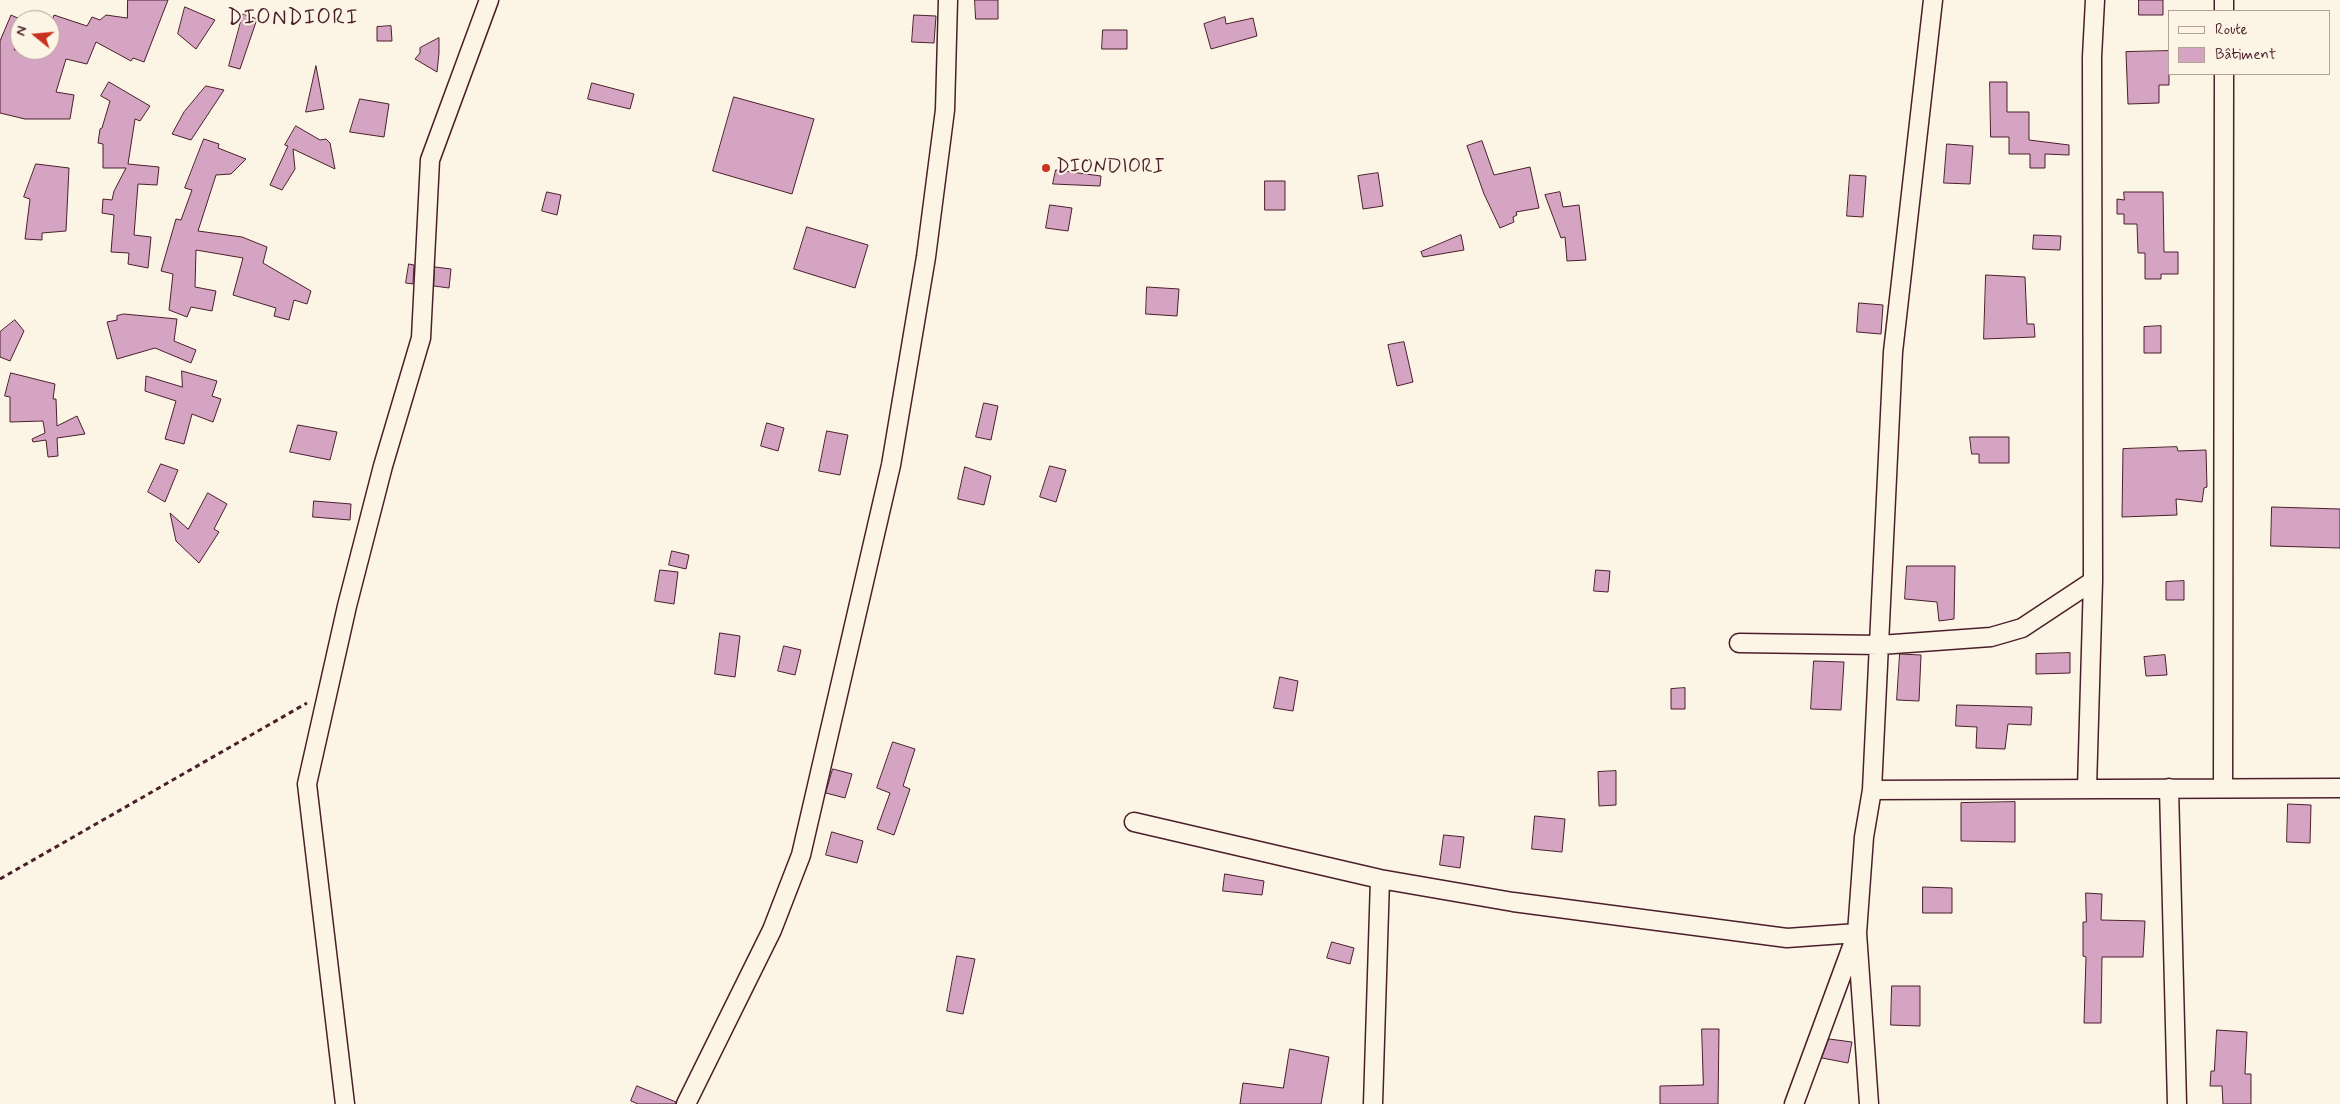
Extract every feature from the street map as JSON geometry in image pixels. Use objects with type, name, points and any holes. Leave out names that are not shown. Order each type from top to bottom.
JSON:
[{"type":"street","points":[[345,1104],[306,784],[347,606],[380,476],[421,338],[430,160],[489,0]]},
{"type":"street","points":[[686,1104],[772,930],[801,855],[893,456],[926,257],[945,110],[948,0]]},
{"type":"street","points":[[1869,1104],[1857,933],[1864,837],[1872,790],[1893,352],[1932,0]]},
{"type":"street","points":[[2087,788],[2093,581],[2092,57],[2095,0]]},
{"type":"street","points":[[2223,787],[2224,75]]},
{"type":"street","points":[[1740,643],[1880,645],[1991,637],[2022,628],[2093,581]]},
{"type":"street","points":[[2169,788],[2177,1104]]},
{"type":"street","points":[[1872,790],[2340,788]]},
{"type":"street","points":[[1134,822],[1380,879],[1513,902],[1787,938],[1857,933]]},
{"type":"street","points":[[1373,1104],[1380,879]]},
{"type":"street","points":[[1794,1104],[1857,933]]},
{"type":"path","points":[[0,879],[307,704],[310,696]]},
{"type":"building","points":[[128,0],[168,0],[144,62],[133,58],[131,61],[96,42],[87,64],[66,59],[56,92],[74,95],[70,119],[25,119],[0,113],[0,41],[10,17],[10,60],[60,60],[60,17],[87,26],[92,17],[100,20],[106,15],[127,18]]},
{"type":"building","points":[[975,0],[998,0],[998,19],[976,19]]},
{"type":"building","points":[[2139,0],[2163,0],[2163,15],[2139,15]]},
{"type":"building","points":[[185,7],[215,20],[196,49],[178,34]]},
{"type":"building","points":[[243,14],[257,19],[240,69],[229,66]]},
{"type":"building","points":[[914,15],[936,16],[934,43],[912,42]]},
{"type":"building","points":[[1225,17],[1226,24],[1253,18],[1257,36],[1211,49],[1204,24]]},
{"type":"building","points":[[391,26],[392,41],[377,41],[377,27]]},
{"type":"building","points":[[1103,30],[1127,30],[1127,49],[1102,49]]},
{"type":"building","points":[[439,38],[437,72],[415,59],[420,53],[420,48]]},
{"type":"building","points":[[2168,51],[2169,85],[2159,85],[2159,103],[2128,104],[2126,52]]},
{"type":"building","points":[[316,66],[324,109],[306,112]]},
{"type":"building","points":[[109,82],[150,106],[140,121],[135,119],[128,164],[159,167],[157,185],[138,184],[134,235],[151,237],[148,268],[128,264],[129,253],[111,252],[114,215],[102,213],[103,199],[112,200],[114,191],[126,168],[103,168],[103,144],[98,143],[100,129],[102,128],[110,101],[101,96]]},
{"type":"building","points":[[1990,82],[2007,82],[2007,112],[2029,112],[2029,140],[2069,145],[2069,155],[2045,154],[2045,168],[2030,168],[2030,154],[2009,154],[2009,137],[1991,137]]},
{"type":"building","points":[[592,83],[634,94],[630,109],[588,99]]},
{"type":"building","points":[[206,86],[224,90],[191,140],[172,134],[184,112]]},
{"type":"building","points":[[734,97],[814,119],[792,194],[713,171]]},
{"type":"building","points":[[360,99],[389,104],[384,137],[350,132]]},
{"type":"building","points":[[296,126],[320,140],[326,139],[330,143],[335,169],[293,149],[295,169],[282,190],[270,185],[288,146],[285,145]]},
{"type":"building","points":[[204,139],[219,144],[218,148],[246,159],[231,174],[216,175],[198,231],[242,237],[267,247],[263,263],[311,291],[307,304],[294,300],[289,320],[274,316],[276,308],[233,295],[243,258],[196,250],[195,287],[216,291],[212,311],[191,307],[187,317],[169,310],[173,274],[161,271],[176,219],[181,220],[192,190],[185,188]]},
{"type":"building","points":[[1482,141],[1494,175],[1530,167],[1539,208],[1516,212],[1517,215],[1513,217],[1514,222],[1500,228],[1484,194],[1467,146]]},
{"type":"building","points":[[1947,144],[1973,146],[1970,184],[1944,183]]},
{"type":"building","points":[[36,164],[69,168],[66,231],[42,233],[42,240],[25,239],[30,199],[24,197]]},
{"type":"building","points":[[1056,170],[1101,176],[1100,186],[1053,184]]},
{"type":"building","points":[[1378,173],[1383,206],[1363,209],[1358,176]]},
{"type":"building","points":[[1850,175],[1866,176],[1863,217],[1847,216]]},
{"type":"building","points":[[1265,181],[1285,181],[1285,210],[1265,210]]},
{"type":"building","points":[[547,192],[561,195],[557,215],[542,211]]},
{"type":"building","points":[[1560,192],[1563,207],[1579,205],[1586,260],[1567,261],[1565,237],[1561,238],[1545,195]]},
{"type":"building","points":[[2124,192],[2163,192],[2164,252],[2178,252],[2178,274],[2161,274],[2161,279],[2145,279],[2145,253],[2138,253],[2137,224],[2124,224],[2124,214],[2117,214],[2117,199],[2124,200]]},
{"type":"building","points":[[1050,205],[1072,208],[1068,231],[1046,228]]},
{"type":"building","points":[[807,227],[868,245],[855,288],[794,269]]},
{"type":"building","points":[[1461,235],[1464,250],[1423,257],[1421,252]]},
{"type":"building","points":[[2034,235],[2061,236],[2060,250],[2033,249]]},
{"type":"building","points":[[409,264],[414,265],[413,284],[406,283]]},
{"type":"building","points":[[435,267],[451,269],[449,288],[434,286]]},
{"type":"building","points":[[1986,275],[2025,277],[2027,324],[2034,324],[2035,337],[1984,339]]},
{"type":"building","points":[[1147,287],[1179,289],[1177,316],[1146,314]]},
{"type":"building","points":[[1859,303],[1883,305],[1881,334],[1857,332]]},
{"type":"building","points":[[124,314],[177,319],[174,341],[196,350],[191,363],[155,348],[117,359],[107,322],[117,320],[117,316]]},
{"type":"building","points":[[15,320],[24,331],[10,361],[0,357],[0,332]]},
{"type":"building","points":[[2161,326],[2161,353],[2144,353],[2144,327]]},
{"type":"building","points":[[1404,342],[1413,382],[1397,386],[1388,345]]},
{"type":"building","points":[[182,371],[217,381],[212,396],[221,399],[213,422],[192,414],[184,444],[165,439],[176,401],[145,391],[146,376],[182,387]]},
{"type":"building","points":[[11,373],[55,384],[53,399],[56,399],[57,426],[77,416],[85,434],[57,438],[58,456],[48,457],[46,440],[33,442],[32,439],[45,433],[43,421],[10,422],[10,397],[5,396]]},
{"type":"building","points":[[984,403],[998,406],[991,440],[976,437]]},
{"type":"building","points":[[767,423],[784,428],[778,451],[761,446]]},
{"type":"building","points":[[298,425],[337,432],[330,460],[290,452]]},
{"type":"building","points":[[827,431],[848,435],[840,475],[819,471]]},
{"type":"building","points":[[1970,437],[2009,437],[2009,463],[1979,463],[1979,454],[1972,454]]},
{"type":"building","points":[[2177,447],[2178,451],[2206,450],[2207,487],[2204,488],[2202,502],[2176,499],[2177,515],[2122,517],[2123,449]]},
{"type":"building","points":[[161,464],[178,470],[165,502],[148,492]]},
{"type":"building","points":[[1050,466],[1066,470],[1056,502],[1040,497]]},
{"type":"building","points":[[965,467],[991,476],[984,505],[958,499]]},
{"type":"building","points":[[208,493],[227,504],[214,529],[219,532],[199,563],[176,541],[170,513],[188,529]]},
{"type":"building","points":[[314,501],[351,504],[350,520],[313,517]]},
{"type":"building","points":[[2272,507],[2340,509],[2340,548],[2271,546]]},
{"type":"building","points":[[672,551],[689,555],[686,569],[669,565]]},
{"type":"building","points":[[1907,566],[1955,566],[1954,619],[1939,621],[1937,602],[1905,599]]},
{"type":"building","points":[[660,570],[678,572],[674,604],[655,601]]},
{"type":"building","points":[[1596,570],[1610,571],[1608,592],[1594,591]]},
{"type":"building","points":[[2184,581],[2184,600],[2166,600],[2166,582]]},
{"type":"building","points":[[720,633],[740,636],[735,677],[715,674]]},
{"type":"building","points":[[784,646],[801,650],[795,675],[778,671]]},
{"type":"building","points":[[2070,653],[2070,673],[2036,674],[2036,654]]},
{"type":"building","points":[[1900,654],[1921,655],[1919,701],[1897,700]]},
{"type":"building","points":[[2165,655],[2167,675],[2146,676],[2144,657]]},
{"type":"building","points":[[1814,661],[1844,662],[1841,710],[1811,709]]},
{"type":"building","points":[[1280,677],[1298,681],[1293,711],[1274,708]]},
{"type":"building","points":[[1685,688],[1685,709],[1671,709],[1671,689]]},
{"type":"building","points":[[1957,705],[2032,707],[2031,725],[2008,724],[2005,749],[1976,748],[1977,727],[1956,726]]},
{"type":"building","points":[[893,742],[915,749],[903,786],[910,789],[894,835],[877,829],[890,793],[877,788]]},
{"type":"building","points":[[833,769],[852,774],[845,798],[826,793]]},
{"type":"building","points":[[1616,771],[1616,805],[1599,806],[1598,772]]},
{"type":"building","points":[[2015,802],[2015,842],[1961,841],[1961,803]]},
{"type":"building","points":[[2288,804],[2311,805],[2310,843],[2287,842]]},
{"type":"building","points":[[1535,816],[1565,819],[1562,852],[1532,849]]},
{"type":"building","points":[[832,832],[863,841],[857,863],[826,855]]},
{"type":"building","points":[[1444,835],[1464,837],[1460,868],[1440,865]]},
{"type":"building","points":[[1225,874],[1264,881],[1262,895],[1223,891]]},
{"type":"building","points":[[1923,887],[1952,888],[1952,913],[1923,913]]},
{"type":"building","points":[[2086,893],[2102,894],[2101,920],[2145,921],[2143,957],[2102,957],[2101,1023],[2084,1023],[2086,957],[2083,956],[2083,922],[2086,922]]},
{"type":"building","points":[[1332,942],[1354,948],[1350,964],[1327,958]]},
{"type":"building","points":[[957,956],[975,959],[963,1014],[947,1011]]},
{"type":"building","points":[[1892,986],[1920,986],[1920,1026],[1891,1025]]},
{"type":"building","points":[[1702,1029],[1719,1029],[1718,1104],[1660,1104],[1660,1086],[1703,1085]]},
{"type":"building","points":[[2217,1030],[2247,1032],[2245,1074],[2251,1074],[2251,1104],[2223,1104],[2222,1086],[2210,1086],[2211,1071],[2214,1071]]},
{"type":"building","points":[[1829,1039],[1852,1042],[1848,1063],[1822,1058]]},
{"type":"building","points":[[1290,1049],[1329,1057],[1321,1104],[1240,1104],[1243,1083],[1283,1088]]},
{"type":"building","points":[[637,1086],[676,1102],[675,1104],[638,1104],[631,1101]]},
{"type":"place","name":"DIONDIORI","points":[[1046,168]]},
{"type":"district","name":"DIONDIORI","points":[[293,19]]}]
